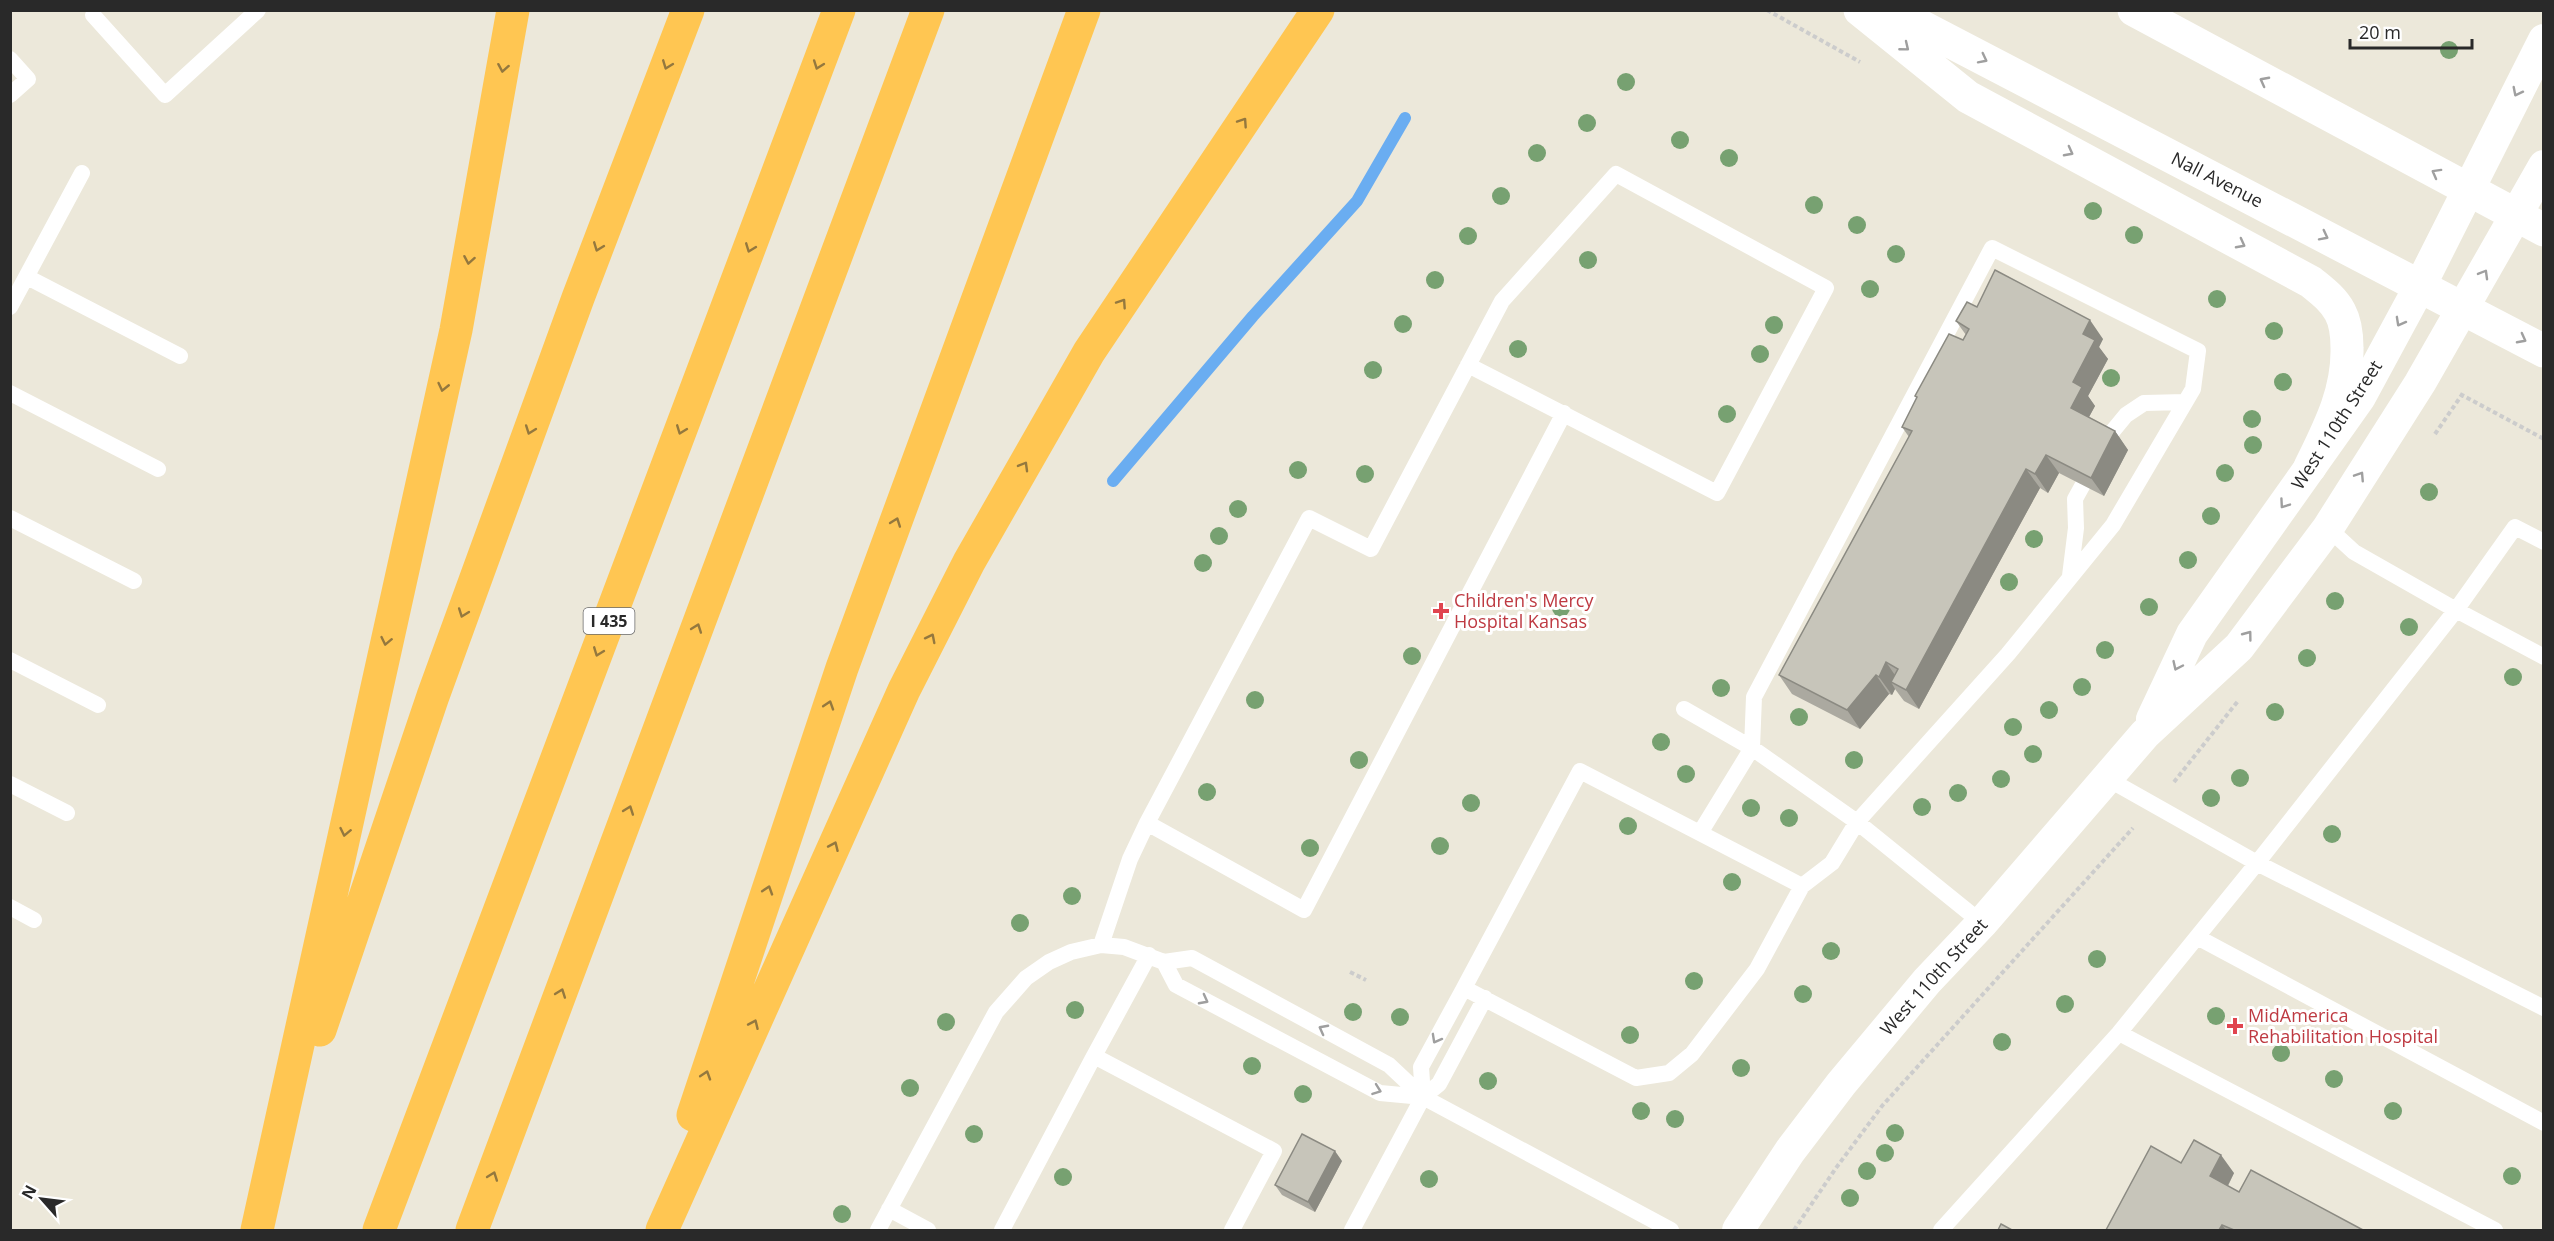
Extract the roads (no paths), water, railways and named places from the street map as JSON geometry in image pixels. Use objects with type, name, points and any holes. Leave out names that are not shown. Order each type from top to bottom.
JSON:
[{"type":"highway","points":[[257,1230],[456,330],[513,10]]},
{"type":"highway","points":[[268,1184],[433,696],[578,298],[688,10]]},
{"type":"highway","name":"I 435","points":[[379,1230],[839,10]]},
{"type":"highway","points":[[472,1230],[928,10]]},
{"type":"highway","points":[[655,1230],[842,668],[1084,10]]},
{"type":"highway","points":[[662,1230],[904,690],[969,562],[1089,352],[1318,10]]},
{"type":"main road","points":[[1860,10],[1968,97],[2311,282],[2328,295],[2341,313],[2345,325],[2347,366],[2343,392],[2310,467]]},
{"type":"main road","name":"Nall Avenue","points":[[1890,10],[2544,351]]},
{"type":"main road","points":[[2134,10],[2530,223]]},
{"type":"street","name":"West 110th Street","points":[[2145,734],[2192,634],[2360,397],[2420,286],[2544,40]]},
{"type":"street","name":"West 110th Street","points":[[1738,1230],[1790,1150],[1841,1084],[1927,981],[1982,923],[2145,734],[2239,647],[2328,528],[2464,309],[2530,223],[2544,166]]},
{"type":"lane","points":[[93,15],[165,95],[258,10]]},
{"type":"lane","points":[[10,59],[28,79],[10,95]]},
{"type":"lane","points":[[10,308],[82,173]]},
{"type":"lane","points":[[1101,945],[1130,860],[1147,823],[1309,518],[1371,549],[1468,364],[1502,301],[1616,174],[1826,288],[1717,493],[1468,364]]},
{"type":"lane","points":[[1464,988],[1636,1078],[1669,1073],[1692,1054],[1757,969],[1802,885],[1832,863],[1857,822],[2008,654],[2113,525],[2193,388],[2198,351],[1992,248],[1754,697],[1752,748],[1700,833]]},
{"type":"lane","points":[[27,277],[180,356]]},
{"type":"lane","points":[[10,393],[158,470]]},
{"type":"lane","points":[[2069,579],[2076,528],[2075,499],[2112,432],[2126,415],[2144,403],[2185,402]]},
{"type":"lane","points":[[1147,823],[1304,910],[1564,413]]},
{"type":"lane","points":[[10,518],[134,581]]},
{"type":"lane","points":[[1941,1230],[2119,1033],[2257,863],[2456,610],[2515,527],[2544,542]]},
{"type":"lane","points":[[2328,528],[2354,552],[2544,657]]},
{"type":"lane","points":[[10,660],[98,705]]},
{"type":"lane","points":[[1684,709],[1752,748],[1857,822],[1982,923]]},
{"type":"lane","points":[[1423,1097],[1421,1067],[1580,771],[1802,885]]},
{"type":"lane","points":[[2108,779],[2257,863],[2544,1008]]},
{"type":"lane","points":[[10,784],[67,813]]},
{"type":"lane","points":[[10,908],[34,920]]},
{"type":"lane","points":[[2197,937],[2544,1123]]},
{"type":"lane","points":[[878,1230],[996,1012],[1026,978],[1049,962],[1071,952],[1101,945],[1124,947],[1157,958],[1192,958],[1389,1065],[1423,1097],[1671,1230]]},
{"type":"lane","points":[[1002,1230],[1094,1056],[1157,958]]},
{"type":"lane","points":[[1157,958],[1176,985],[1380,1094],[1423,1097]]},
{"type":"lane","points":[[1352,1230],[1423,1097],[1439,1084],[1485,998]]},
{"type":"lane","points":[[2119,1033],[2495,1230]]},
{"type":"lane","points":[[1094,1056],[1274,1151],[1232,1230]]},
{"type":"lane","points":[[889,1209],[928,1230]]},
{"type":"waterway","points":[[1113,481],[1253,316],[1357,201],[1405,118]]},
{"type":"place","name":"Children's Mercy Hospital Kansas","points":[[1441,611]]},
{"type":"place","name":"MidAmerica Rehabilitation Hospital","points":[[2235,1026]]}]
